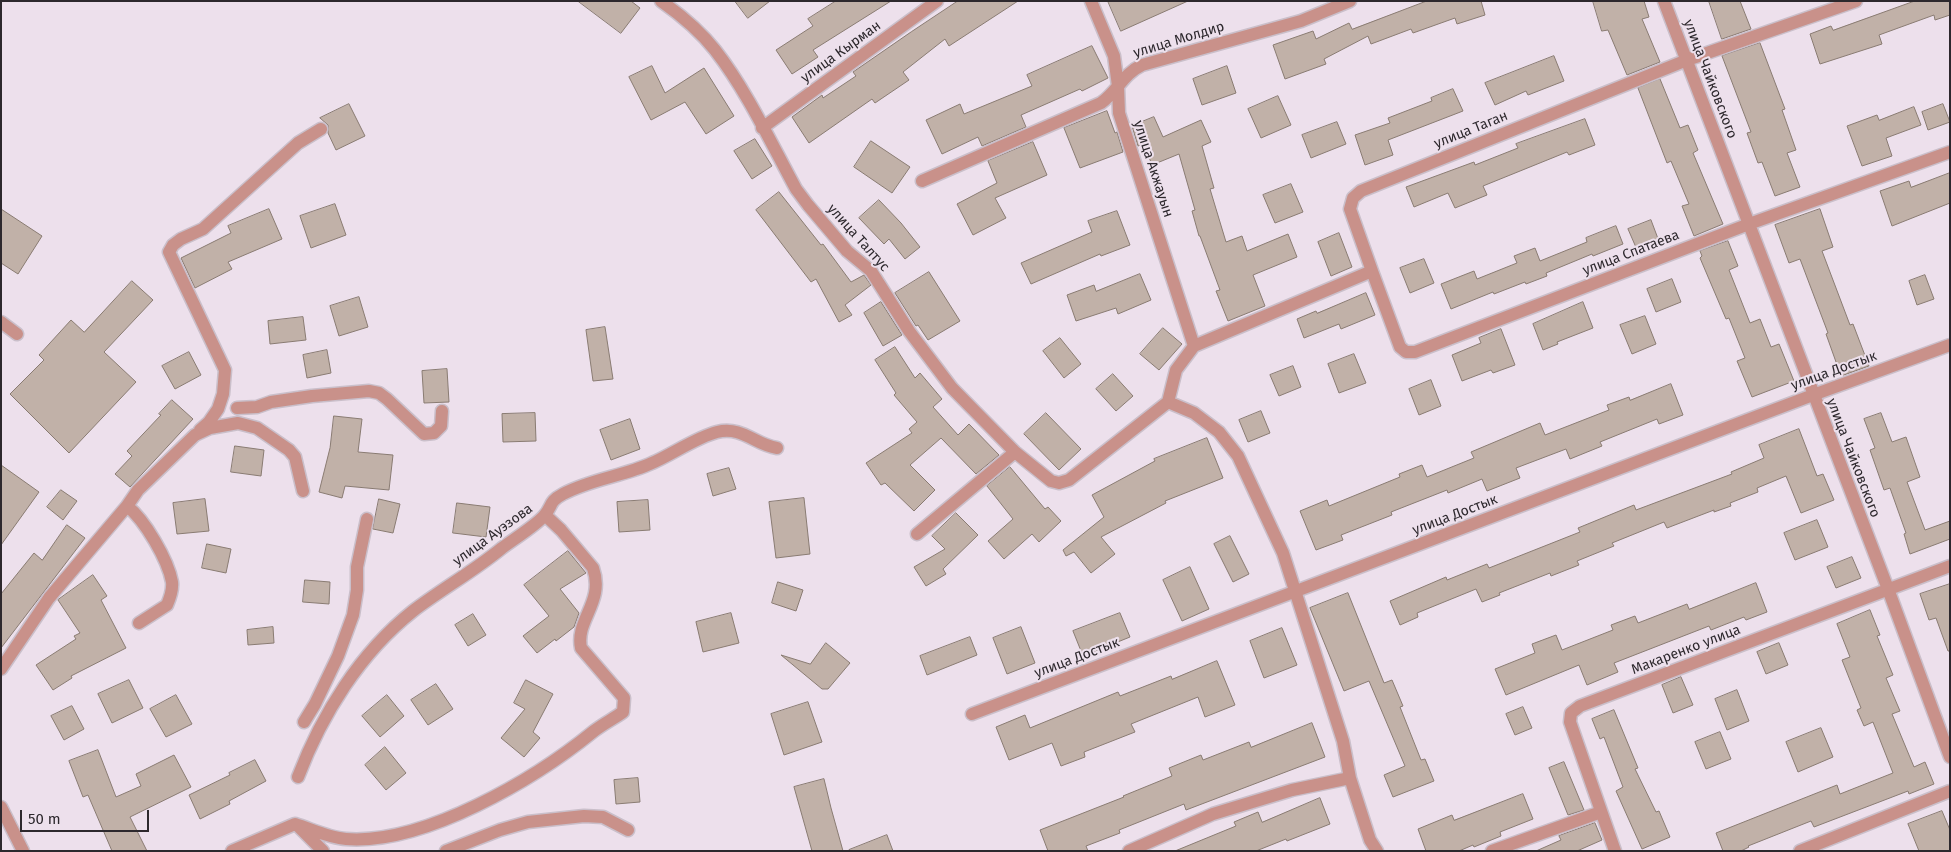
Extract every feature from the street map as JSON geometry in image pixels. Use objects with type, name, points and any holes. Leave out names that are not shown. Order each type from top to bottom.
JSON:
[{"type":"street","name":"улица Талтус","points":[[661,1],[683,17],[714,49],[738,84],[796,188],[847,251],[871,271],[909,331],[952,388],[1015,452],[1051,481],[1059,483],[1069,480],[1168,402]]},
{"type":"street","name":"улица Кырман","points":[[762,128],[937,1]]},
{"type":"street","name":"улица Акжауын","points":[[1091,1],[1114,56],[1120,113],[1194,346]]},
{"type":"street","name":"улица Молдир","points":[[922,181],[1101,103],[1109,98],[1131,70],[1142,65],[1301,21],[1350,1]]},
{"type":"street","name":"улица Чайковского","points":[[1664,1],[1950,757]]},
{"type":"street","name":"улица Таган","points":[[1372,271],[1350,209],[1353,198],[1361,191],[1687,60],[1856,1]]},
{"type":"street","points":[[1,669],[60,584],[127,506],[138,490],[209,422],[218,409],[223,394],[225,370],[169,252],[173,245],[181,239],[203,229],[298,143],[321,129]]},
{"type":"street","name":"улица Спатаева","points":[[1372,271],[1400,347],[1406,352],[1415,352],[1749,224],[1950,152]]},
{"type":"street","points":[[1372,271],[1194,346],[1176,370],[1168,402],[1194,413],[1218,432],[1238,456],[1283,553],[1343,741],[1350,778],[1370,840],[1377,851]]},
{"type":"street","points":[[1,322],[17,334]]},
{"type":"street","name":"улица Достык","points":[[972,714],[1813,395],[1950,345]]},
{"type":"street","points":[[237,408],[256,407],[271,402],[312,396],[369,391],[379,393],[387,399],[424,434],[434,433],[441,426],[442,411]]},
{"type":"street","points":[[195,435],[226,424],[238,422],[257,428],[290,450],[295,458],[303,491]]},
{"type":"street","name":"улица Ауэзова","points":[[298,777],[308,752],[336,700],[362,663],[390,632],[413,612],[500,550],[545,515],[552,500],[581,486],[652,464],[717,432],[738,431],[770,447],[777,448]]},
{"type":"street","points":[[917,534],[1015,452]]},
{"type":"street","points":[[127,506],[138,514],[147,529],[169,572],[172,584],[167,605],[139,623]]},
{"type":"street","points":[[232,851],[295,824],[344,839],[362,839],[414,832],[522,781],[560,758],[622,712],[624,698],[581,648],[579,638],[581,628],[590,611],[595,594],[593,568],[566,535],[545,515]]},
{"type":"street","points":[[304,722],[315,704],[338,656],[353,615],[357,590],[357,567],[367,519]]},
{"type":"street","name":"Макаренко улица","points":[[1615,851],[1570,722],[1571,713],[1580,706],[1950,566]]},
{"type":"street","points":[[1129,851],[1213,814],[1292,790],[1350,778]]},
{"type":"street","points":[[1800,851],[1950,791]]},
{"type":"street","points":[[1,807],[23,851]]},
{"type":"street","points":[[1492,851],[1601,812]]},
{"type":"street","points":[[446,851],[500,830],[528,822],[584,816],[603,817],[628,830]]},
{"type":"street","points":[[295,824],[323,851]]},
{"type":"building","points":[[578,1],[631,1],[640,8],[621,33]]},
{"type":"building","points":[[735,1],[770,1],[748,18]]},
{"type":"building","points":[[836,1],[891,1],[813,50],[818,57],[792,74],[776,50],[813,26],[808,19]]},
{"type":"building","points":[[958,1],[1018,1],[949,46],[945,39],[903,72],[909,80],[875,103],[872,99],[809,143],[792,117],[822,95],[823,98],[856,76],[853,72]]},
{"type":"building","points":[[1108,1],[1188,1],[1121,31]]},
{"type":"building","points":[[1427,1],[1481,1],[1485,15],[1457,24],[1455,18],[1413,33],[1411,29],[1371,44],[1368,36],[1324,59],[1326,64],[1285,79],[1273,45],[1313,31],[1316,39],[1349,23],[1352,29]]},
{"type":"building","points":[[1593,1],[1644,1],[1649,17],[1642,19],[1660,62],[1627,75],[1608,30],[1602,31]]},
{"type":"building","points":[[1709,1],[1740,1],[1751,29],[1722,39]]},
{"type":"building","points":[[1915,1],[1950,1],[1950,15],[1935,20],[1934,15],[1879,35],[1882,44],[1820,64],[1810,34],[1831,26],[1833,30]]},
{"type":"building","points":[[1760,43],[1785,109],[1782,110],[1796,150],[1787,153],[1800,187],[1775,196],[1762,162],[1758,163],[1747,133],[1751,132],[1722,56]]},
{"type":"building","points":[[1092,46],[1108,78],[1082,91],[1080,89],[1021,115],[1026,127],[982,146],[978,137],[942,154],[926,120],[960,104],[964,114],[1032,86],[1027,75]]},
{"type":"building","points":[[1554,56],[1564,81],[1528,95],[1526,91],[1495,105],[1485,83]]},
{"type":"building","points":[[652,66],[665,93],[704,68],[734,116],[706,134],[685,102],[651,120],[629,77]]},
{"type":"building","points":[[1227,66],[1236,93],[1202,105],[1193,79]]},
{"type":"building","points":[[1660,79],[1680,128],[1688,125],[1698,150],[1693,153],[1723,224],[1694,236],[1682,206],[1689,204],[1671,161],[1667,163],[1638,88]]},
{"type":"building","points":[[1453,89],[1463,111],[1388,140],[1393,155],[1365,165],[1355,135],[1390,123],[1388,118],[1432,101],[1431,98]]},
{"type":"building","points":[[1278,96],[1291,125],[1261,138],[1248,109]]},
{"type":"building","points":[[349,104],[365,136],[336,150],[328,133],[328,125],[320,118]]},
{"type":"building","points":[[1943,104],[1950,122],[1928,130],[1922,112]]},
{"type":"building","points":[[1914,107],[1921,125],[1886,138],[1892,156],[1862,166],[1847,126],[1877,115],[1879,120]]},
{"type":"building","points":[[1107,111],[1115,133],[1117,132],[1123,152],[1080,168],[1064,128]]},
{"type":"building","points":[[1154,117],[1163,137],[1201,120],[1211,142],[1202,146],[1214,188],[1210,189],[1226,242],[1242,236],[1247,251],[1288,234],[1297,257],[1253,275],[1265,306],[1228,321],[1216,291],[1220,290],[1199,236],[1192,211],[1195,210],[1179,154],[1152,165],[1144,144],[1138,146],[1132,126]]},
{"type":"building","points":[[1585,119],[1595,145],[1569,155],[1567,152],[1483,186],[1487,195],[1455,208],[1448,193],[1414,207],[1406,187],[1474,162],[1475,165],[1518,148],[1516,144]]},
{"type":"building","points":[[1337,122],[1346,144],[1311,158],[1302,135]]},
{"type":"building","points":[[755,139],[772,166],[752,179],[734,151]]},
{"type":"building","points":[[871,141],[910,167],[892,193],[854,167]]},
{"type":"building","points":[[1033,142],[1047,175],[995,198],[1006,218],[973,235],[957,204],[997,183],[988,161]]},
{"type":"building","points":[[1950,173],[1950,203],[1892,226],[1880,191],[1909,181],[1911,187]]},
{"type":"building","points":[[1291,184],[1303,212],[1275,223],[1263,195]]},
{"type":"building","points":[[779,192],[821,245],[823,244],[851,282],[864,275],[871,285],[845,305],[852,315],[839,322],[816,279],[811,282],[756,210]]},
{"type":"building","points":[[879,200],[920,247],[905,259],[889,239],[884,244],[859,218]]},
{"type":"building","points":[[335,204],[346,235],[311,248],[300,216]]},
{"type":"building","points":[[1,209],[42,236],[18,274],[1,263]]},
{"type":"building","points":[[269,209],[282,239],[228,262],[232,269],[195,288],[181,258],[231,233],[228,226]]},
{"type":"building","points":[[1820,209],[1833,247],[1822,251],[1850,325],[1853,324],[1869,366],[1841,376],[1826,334],[1828,333],[1800,259],[1789,263],[1775,225]]},
{"type":"building","points":[[1117,211],[1130,245],[1101,256],[1100,254],[1031,284],[1021,263],[1092,232],[1088,221]]},
{"type":"building","points":[[1651,220],[1660,244],[1638,252],[1628,229]]},
{"type":"building","points":[[1616,226],[1623,244],[1593,256],[1592,254],[1546,273],[1547,276],[1526,284],[1525,282],[1494,294],[1493,292],[1451,309],[1441,284],[1474,271],[1477,279],[1517,263],[1514,256],[1535,248],[1540,261],[1587,242],[1586,238]]},
{"type":"building","points":[[1339,233],[1352,267],[1331,276],[1318,242]]},
{"type":"building","points":[[1728,241],[1738,266],[1729,270],[1750,323],[1760,319],[1771,347],[1779,344],[1794,381],[1752,397],[1737,361],[1745,358],[1729,318],[1726,319],[1700,258],[1702,256],[1700,251]]},
{"type":"building","points":[[1424,259],[1434,283],[1410,293],[1400,268]]},
{"type":"building","points":[[929,272],[960,321],[928,340],[918,325],[916,326],[895,293]]},
{"type":"building","points":[[1140,274],[1151,300],[1118,314],[1116,308],[1076,321],[1067,295],[1094,285],[1096,291]]},
{"type":"building","points":[[1925,275],[1934,299],[1917,305],[1909,281]]},
{"type":"building","points":[[1672,279],[1681,302],[1656,312],[1647,289]]},
{"type":"building","points":[[132,281],[153,300],[104,352],[136,382],[69,453],[10,394],[44,360],[39,355],[71,320],[84,332]]},
{"type":"building","points":[[1366,293],[1375,315],[1341,329],[1339,324],[1304,338],[1297,319]]},
{"type":"building","points":[[359,297],[368,327],[339,336],[330,306]]},
{"type":"building","points":[[881,302],[902,335],[883,346],[864,313]]},
{"type":"building","points":[[1583,302],[1593,328],[1557,342],[1558,344],[1543,350],[1533,324]]},
{"type":"building","points":[[1645,316],[1656,344],[1632,354],[1620,325]]},
{"type":"building","points":[[303,317],[306,340],[270,344],[268,321]]},
{"type":"building","points":[[605,327],[613,379],[593,381],[586,330]]},
{"type":"building","points":[[1163,328],[1182,344],[1159,370],[1140,354]]},
{"type":"building","points":[[1501,329],[1515,365],[1493,373],[1491,370],[1462,381],[1452,355],[1481,343],[1479,338]]},
{"type":"building","points":[[1060,338],[1081,364],[1064,378],[1043,351]]},
{"type":"building","points":[[895,347],[915,378],[920,373],[942,399],[933,407],[958,435],[969,424],[999,455],[976,474],[941,438],[910,465],[935,490],[914,511],[885,483],[881,485],[866,463],[912,433],[909,429],[917,422],[894,395],[896,393],[875,360]]},
{"type":"building","points":[[327,350],[331,373],[307,378],[303,355]]},
{"type":"building","points":[[189,352],[201,375],[175,389],[162,366]]},
{"type":"building","points":[[1354,354],[1366,383],[1339,393],[1328,364]]},
{"type":"building","points":[[1293,366],[1301,387],[1279,396],[1270,375]]},
{"type":"building","points":[[447,369],[449,402],[424,403],[422,371]]},
{"type":"building","points":[[1113,374],[1133,396],[1116,411],[1096,389]]},
{"type":"building","points":[[1431,380],[1441,406],[1419,415],[1409,389]]},
{"type":"building","points":[[1671,384],[1683,415],[1659,424],[1657,419],[1600,442],[1602,446],[1570,459],[1566,449],[1516,468],[1520,478],[1487,491],[1482,479],[1448,493],[1447,490],[1391,512],[1392,515],[1341,535],[1343,540],[1316,550],[1300,511],[1327,500],[1329,506],[1400,477],[1399,474],[1422,465],[1427,477],[1474,458],[1471,452],[1540,423],[1545,435],[1609,410],[1607,405],[1629,397],[1630,400]]},
{"type":"building","points":[[172,400],[193,419],[130,487],[115,474],[132,456],[127,451],[161,415],[159,414]]},
{"type":"building","points":[[1261,411],[1270,433],[1248,442],[1239,420]]},
{"type":"building","points":[[535,413],[536,441],[503,442],[502,414]]},
{"type":"building","points":[[1046,413],[1081,449],[1059,470],[1024,434]]},
{"type":"building","points":[[1881,413],[1892,442],[1906,437],[1920,477],[1907,482],[1925,530],[1950,521],[1950,539],[1910,554],[1904,534],[1906,533],[1890,488],[1884,490],[1870,450],[1875,448],[1864,419]]},
{"type":"building","points":[[334,416],[362,419],[358,452],[393,455],[389,490],[345,486],[342,498],[319,492],[330,448]]},
{"type":"building","points":[[630,419],[640,449],[611,460],[600,430]]},
{"type":"building","points":[[1799,429],[1817,476],[1823,474],[1834,500],[1801,513],[1786,476],[1757,488],[1758,492],[1730,503],[1731,506],[1714,512],[1714,510],[1667,528],[1664,522],[1612,543],[1614,546],[1577,561],[1579,565],[1551,576],[1550,573],[1499,593],[1500,595],[1482,602],[1476,589],[1417,613],[1418,617],[1400,625],[1390,601],[1446,577],[1447,580],[1487,564],[1489,568],[1580,532],[1578,528],[1634,505],[1636,510],[1732,474],[1731,472],[1764,458],[1759,445]]},
{"type":"building","points":[[1207,438],[1223,478],[1165,501],[1166,503],[1101,537],[1115,554],[1091,573],[1074,552],[1066,556],[1063,550],[1104,517],[1092,495],[1155,461],[1154,459]]},
{"type":"building","points":[[235,446],[264,450],[261,476],[231,472]]},
{"type":"building","points":[[1,465],[39,492],[1,545]]},
{"type":"building","points":[[1010,467],[1045,509],[1048,507],[1061,521],[1039,542],[1032,534],[1004,559],[988,541],[1013,519],[987,486]]},
{"type":"building","points":[[729,468],[736,489],[713,496],[707,474]]},
{"type":"building","points":[[61,490],[77,501],[63,520],[47,507]]},
{"type":"building","points":[[804,498],[810,554],[776,558],[769,502]]},
{"type":"building","points":[[205,499],[209,531],[177,534],[173,503]]},
{"type":"building","points":[[379,499],[400,504],[393,533],[373,529]]},
{"type":"building","points":[[648,500],[650,530],[619,532],[617,502]]},
{"type":"building","points":[[457,503],[490,507],[486,537],[453,533]]},
{"type":"building","points":[[956,513],[978,535],[943,569],[946,574],[926,586],[914,567],[945,549],[932,536]]},
{"type":"building","points":[[1817,520],[1828,547],[1795,560],[1784,533]]},
{"type":"building","points":[[67,525],[85,538],[1,648],[1,594],[34,553],[42,560]]},
{"type":"building","points":[[1230,536],[1249,574],[1233,582],[1214,544]]},
{"type":"building","points":[[207,544],[231,549],[226,573],[202,568]]},
{"type":"building","points":[[568,551],[586,573],[560,589],[579,613],[574,627],[537,653],[523,636],[549,616],[524,585]]},
{"type":"building","points":[[1852,557],[1861,578],[1836,588],[1827,567]]},
{"type":"building","points":[[1190,567],[1209,609],[1182,621],[1163,580]]},
{"type":"building","points":[[93,575],[107,596],[101,600],[126,648],[71,676],[72,678],[53,690],[36,665],[76,639],[74,636],[80,633],[58,600]]},
{"type":"building","points":[[305,580],[330,582],[329,604],[303,602]]},
{"type":"building","points":[[778,582],[803,590],[796,611],[772,603]]},
{"type":"building","points":[[1756,583],[1767,612],[1746,620],[1744,617],[1711,630],[1709,626],[1614,663],[1618,672],[1587,685],[1579,665],[1506,695],[1495,669],[1535,653],[1532,644],[1556,635],[1562,650],[1613,630],[1611,625],[1635,616],[1638,623],[1687,604],[1689,609]]},
{"type":"building","points":[[1950,584],[1950,651],[1948,651],[1936,618],[1929,620],[1920,594]]},
{"type":"building","points":[[1348,593],[1384,683],[1392,680],[1403,706],[1400,707],[1421,760],[1425,759],[1434,781],[1393,797],[1384,775],[1405,766],[1369,681],[1344,691],[1310,608]]},
{"type":"building","points":[[1870,610],[1880,635],[1877,636],[1893,675],[1886,678],[1900,711],[1892,714],[1914,767],[1925,762],[1934,784],[1909,794],[1908,791],[1814,827],[1811,821],[1748,846],[1741,851],[1723,851],[1716,833],[1837,785],[1840,794],[1893,773],[1873,722],[1864,726],[1857,710],[1861,708],[1842,660],[1850,657],[1837,624]]},
{"type":"building","points":[[731,613],[739,643],[703,652],[696,622]]},
{"type":"building","points":[[1120,613],[1130,637],[1083,656],[1073,631]]},
{"type":"building","points":[[473,614],[486,635],[468,646],[455,625]]},
{"type":"building","points":[[273,627],[274,643],[248,645],[247,630]]},
{"type":"building","points":[[1021,627],[1035,663],[1007,674],[993,638]]},
{"type":"building","points":[[1282,628],[1297,665],[1264,678],[1250,641]]},
{"type":"building","points":[[970,637],[977,655],[927,675],[920,656]]},
{"type":"building","points":[[826,643],[850,663],[828,689],[822,689],[781,655],[810,664]]},
{"type":"building","points":[[1779,643],[1788,665],[1766,674],[1757,652]]},
{"type":"building","points":[[1217,661],[1235,705],[1205,717],[1198,697],[1131,724],[1135,732],[1084,752],[1085,757],[1061,766],[1052,743],[1009,760],[996,727],[1025,715],[1030,728],[1118,692],[1120,696],[1171,676],[1172,679]]},
{"type":"building","points":[[1681,677],[1693,705],[1673,713],[1662,685]]},
{"type":"building","points":[[129,680],[143,708],[112,723],[98,694]]},
{"type":"building","points":[[526,680],[553,694],[533,732],[540,738],[524,757],[501,738],[525,709],[514,703]]},
{"type":"building","points":[[436,684],[453,709],[428,725],[411,700]]},
{"type":"building","points":[[1737,690],[1749,721],[1727,730],[1715,699]]},
{"type":"building","points":[[176,695],[192,724],[166,737],[150,709]]},
{"type":"building","points":[[387,695],[404,716],[380,737],[362,716]]},
{"type":"building","points":[[808,702],[822,742],[784,755],[771,714]]},
{"type":"building","points":[[72,706],[84,729],[64,740],[51,716]]},
{"type":"building","points":[[1523,707],[1532,728],[1515,735],[1506,714]]},
{"type":"building","points":[[1614,710],[1638,768],[1635,769],[1656,812],[1659,811],[1670,837],[1642,849],[1616,791],[1623,787],[1604,737],[1600,739],[1592,719]]},
{"type":"building","points":[[1312,723],[1325,757],[1186,810],[1184,804],[1119,830],[1120,833],[1086,846],[1088,851],[1048,851],[1040,830],[1172,776],[1169,768],[1201,755],[1203,760],[1249,742],[1251,747]]},
{"type":"building","points":[[1821,728],[1833,757],[1798,772],[1786,742]]},
{"type":"building","points":[[1720,732],[1731,759],[1706,769],[1695,742]]},
{"type":"building","points":[[385,747],[406,773],[386,790],[365,765]]},
{"type":"building","points":[[98,750],[116,797],[141,786],[136,774],[174,755],[191,787],[130,817],[147,851],[112,851],[88,795],[83,797],[69,761]]},
{"type":"building","points":[[255,760],[266,781],[229,801],[230,804],[200,819],[189,795],[230,775],[229,773]]},
{"type":"building","points":[[1564,762],[1584,810],[1568,815],[1549,768]]},
{"type":"building","points":[[638,778],[640,802],[616,804],[614,780]]},
{"type":"building","points":[[824,779],[843,851],[812,851],[794,787]]},
{"type":"building","points":[[1523,794],[1533,819],[1500,832],[1501,836],[1474,847],[1473,845],[1459,851],[1426,851],[1418,829],[1452,815],[1454,820]]},
{"type":"building","points":[[1320,798],[1330,824],[1287,841],[1286,839],[1256,851],[1175,851],[1236,826],[1234,822],[1258,812],[1262,822]]},
{"type":"building","points":[[1942,811],[1950,830],[1950,851],[1919,851],[1908,824]]},
{"type":"building","points":[[1595,823],[1602,840],[1577,851],[1536,851],[1561,840],[1559,836]]},
{"type":"building","points":[[887,835],[893,851],[849,851],[849,850]]}]
